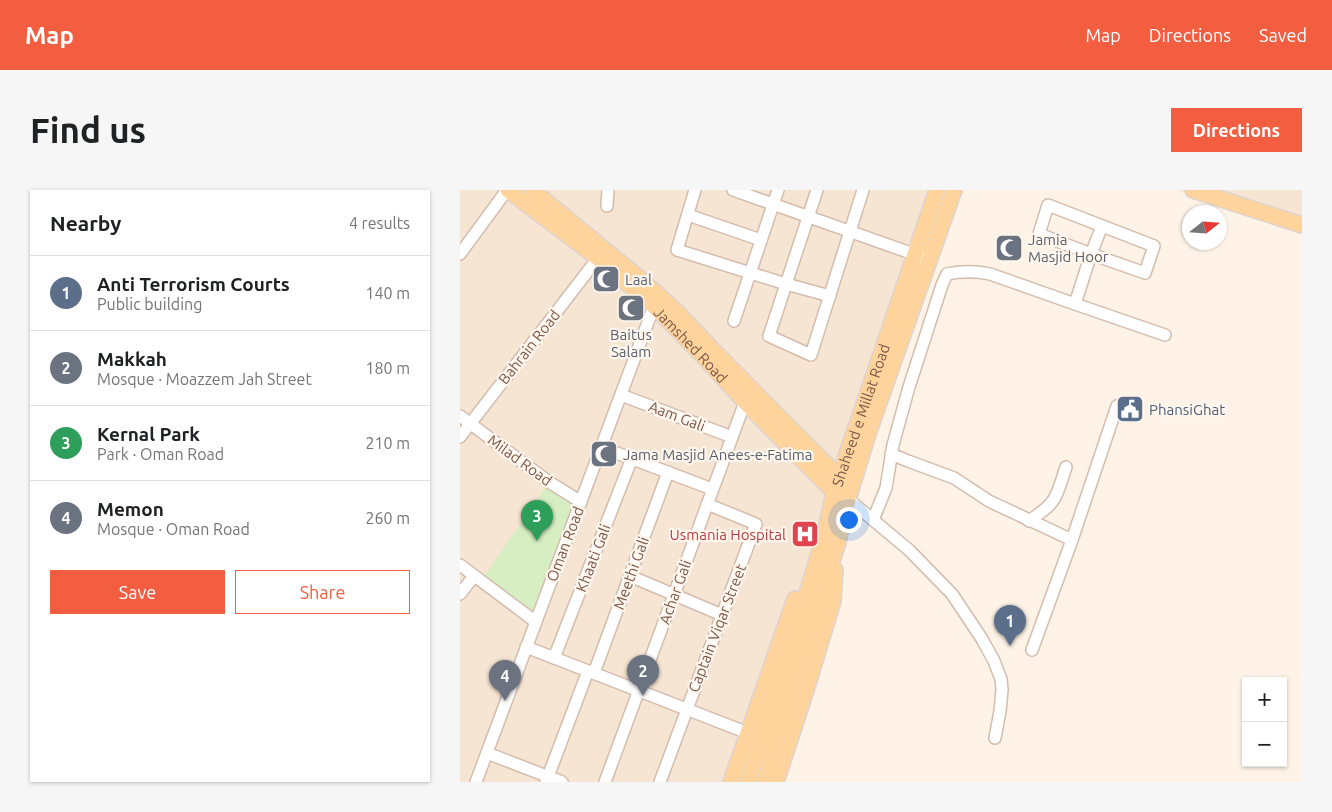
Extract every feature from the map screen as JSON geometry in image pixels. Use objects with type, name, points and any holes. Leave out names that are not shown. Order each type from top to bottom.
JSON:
[{"type":"main road","name":"Shaheed e Millat Road","points":[[839,477],[937,190]]},
{"type":"main road","name":"Shaheed e Millat Road","points":[[832,538],[843,493],[868,434],[954,190]]},
{"type":"main road","points":[[1193,190],[1302,225]]},
{"type":"main road","name":"Jamshed Road","points":[[521,192],[654,306],[745,402],[843,493]]},
{"type":"main road","name":"Jamshed Road","points":[[521,192],[644,282],[678,313],[839,477],[843,493]]},
{"type":"main road","points":[[748,782],[781,679],[832,538]]},
{"type":"main road","points":[[731,782],[813,541],[832,538]]},
{"type":"main road","points":[[765,782],[832,538]]},
{"type":"main road","points":[[776,782],[808,687],[833,601],[832,538]]},
{"type":"street","points":[[607,206],[608,190]]},
{"type":"street","points":[[695,190],[677,250],[830,296]]},
{"type":"street","points":[[735,190],[808,218],[930,260]]},
{"type":"street","points":[[734,321],[778,190]]},
{"type":"street","points":[[817,190],[769,336],[811,355],[863,190]]},
{"type":"street","points":[[460,254],[521,192]]},
{"type":"street","points":[[1048,205],[1154,246],[1144,273],[1091,254],[1039,234],[1048,205]]},
{"type":"street","points":[[688,215],[761,240]]},
{"type":"street","points":[[1075,304],[1102,226]]},
{"type":"street","name":"Bahrain Road","points":[[460,437],[598,258]]},
{"type":"street","points":[[873,520],[886,488],[891,454],[909,387],[947,274],[976,271],[990,274],[1165,335]]},
{"type":"street","name":"Oman Road","points":[[476,782],[654,306]]},
{"type":"street","name":"Aam Gali","points":[[621,395],[732,437]]},
{"type":"street","name":"Achar Gali","points":[[605,782],[745,402]]},
{"type":"street","points":[[1032,650],[1072,540],[1117,406]]},
{"type":"street","name":"Milad Road","points":[[460,416],[549,482],[581,502]]},
{"type":"street","points":[[602,447],[712,489]]},
{"type":"street","points":[[891,454],[954,478],[989,502],[1072,540]]},
{"type":"street","name":"Khaati Gali","points":[[554,658],[632,458]]},
{"type":"street","points":[[1029,521],[1052,502],[1066,467]]},
{"type":"street","name":"Meethi Gali","points":[[547,779],[630,576],[668,472]]},
{"type":"street","points":[[843,493],[909,550],[952,594],[982,639],[1001,679],[1001,697],[995,738]]},
{"type":"street","name":"Captain Viqar Street","points":[[660,782],[756,524],[707,504]]},
{"type":"street","points":[[460,566],[536,622]]},
{"type":"street","points":[[460,594],[474,576]]},
{"type":"street","points":[[630,576],[722,615]]},
{"type":"street","points":[[526,647],[748,733]]},
{"type":"street","points":[[487,753],[547,779],[562,782]]},
{"type":"shaded area","points":[[460,190],[962,190],[750,782],[460,782]]},
{"type":"shaded area","points":[[1176,190],[1302,190],[1302,232],[1227,207],[1227,205],[1221,205]]},
{"type":"green space","points":[[549,482],[581,502],[536,622],[481,581]]},
{"type":"place","name":"Jamia Masjid Hoor","points":[[1009,248]]},
{"type":"place","name":"Laal","points":[[606,279]]},
{"type":"place","name":"Baitus Salam","points":[[631,308]]},
{"type":"place","name":"PhansiGhat","points":[[1130,409]]},
{"type":"place","name":"Jama Masjid Anees-e-Fatima","points":[[604,454]]},
{"type":"place","name":"Usmania Hospital","points":[[805,534]]},
{"type":"place","name":"Kernal Park","points":[[537,541]]},
{"type":"place","name":"Anti Terrorism Courts","points":[[1010,646]]},
{"type":"place","name":"Makkah","points":[[643,696]]},
{"type":"place","name":"Memon","points":[[505,701]]}]
